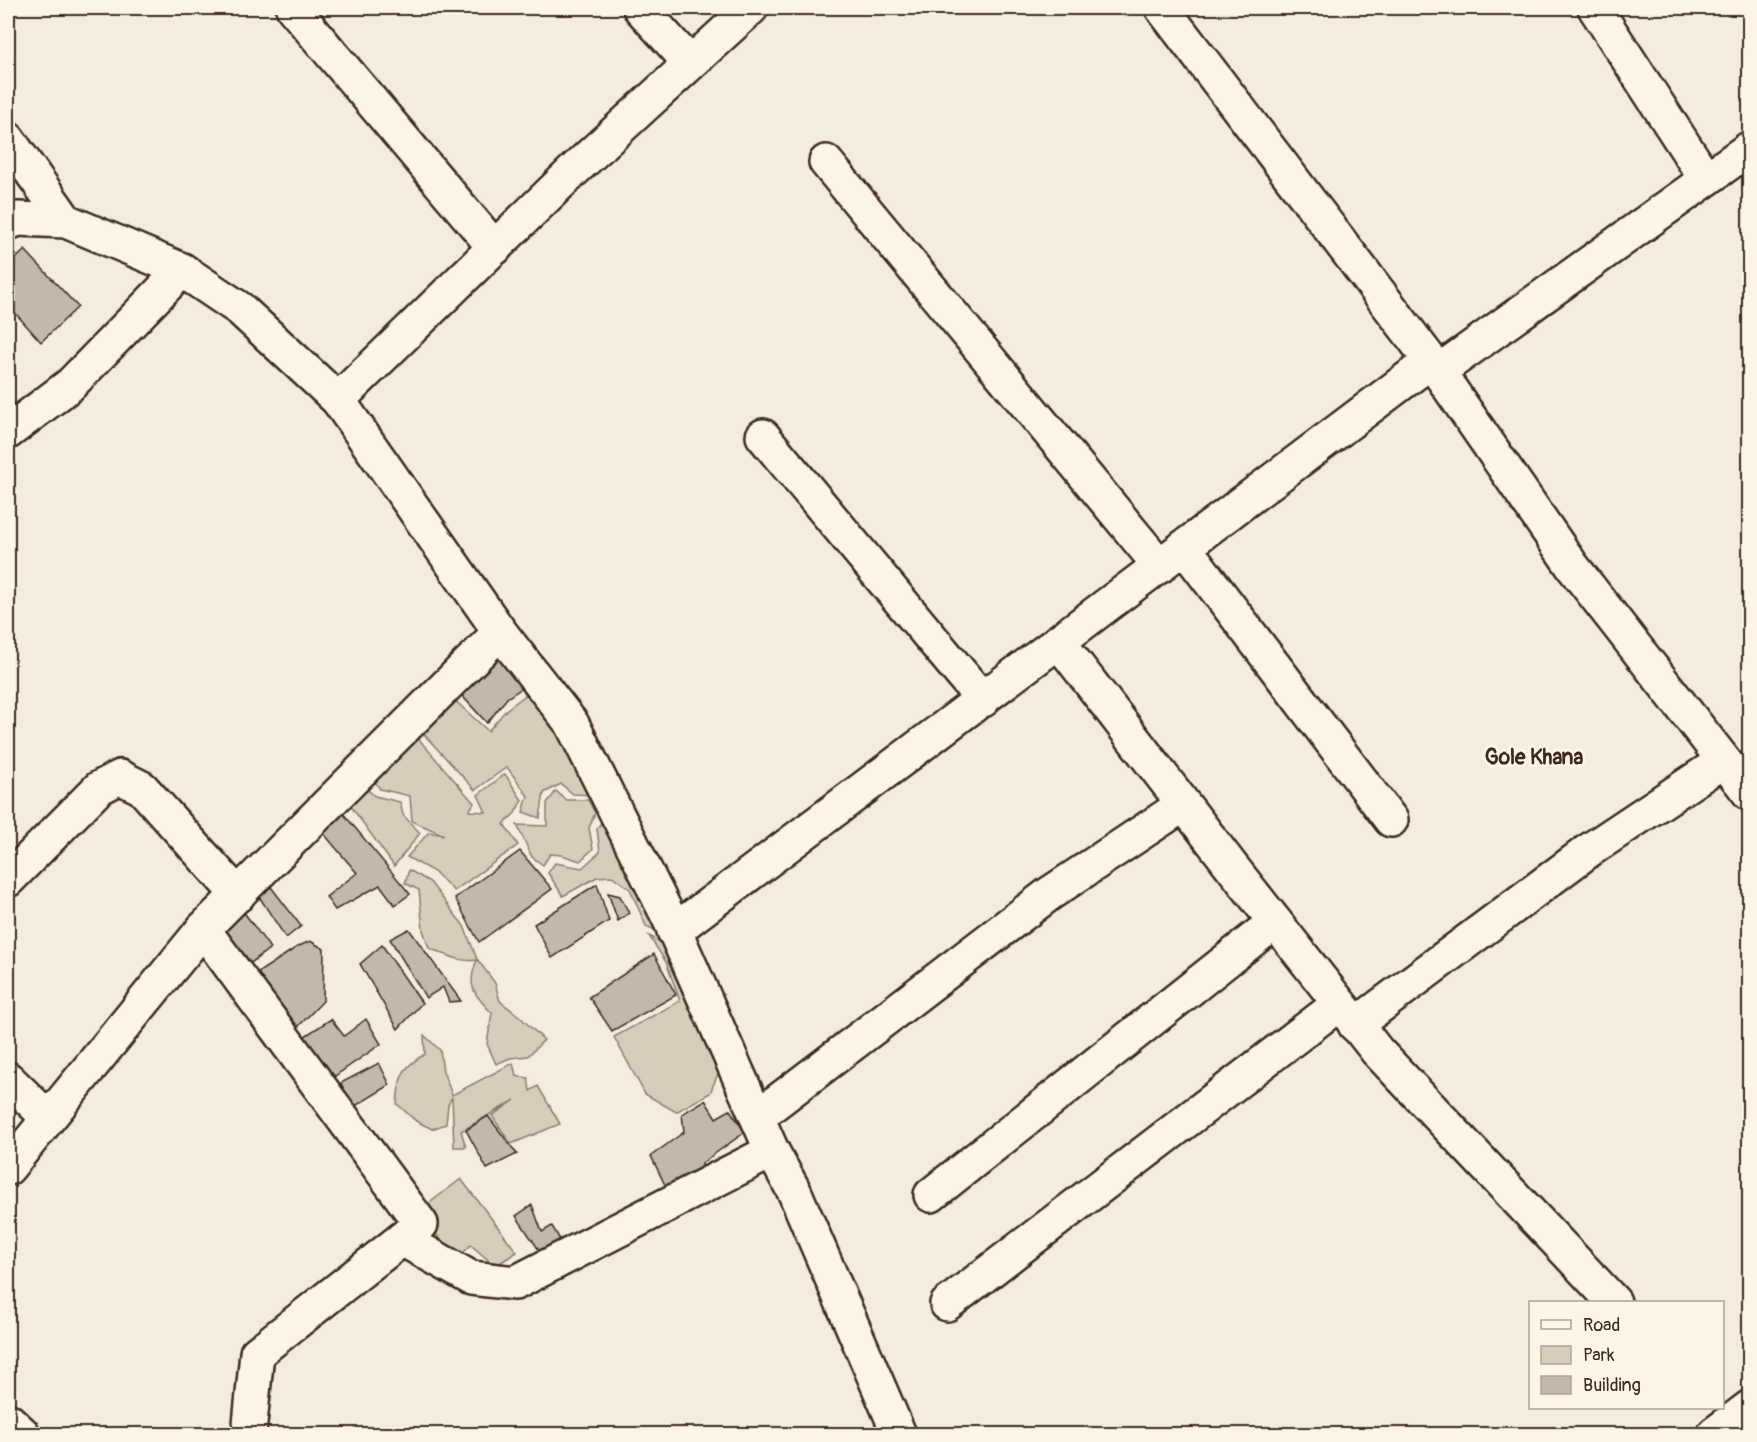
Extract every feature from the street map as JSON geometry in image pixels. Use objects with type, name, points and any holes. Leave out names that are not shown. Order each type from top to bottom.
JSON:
[{"type":"street","points":[[293,8],[495,248]]},
{"type":"street","points":[[640,8],[690,63]]},
{"type":"street","points":[[338,400],[573,171],[751,8]]},
{"type":"street","points":[[1161,8],[1435,366],[1573,567],[1749,794]]},
{"type":"street","points":[[1595,8],[1706,179]]},
{"type":"street","points":[[8,139],[66,221]]},
{"type":"street","points":[[674,930],[1172,557],[1435,366],[1749,148]]},
{"type":"street","points":[[826,162],[1172,557],[1391,820]]},
{"type":"street","points":[[8,223],[18,219],[66,221],[183,270],[240,309],[338,400],[500,632],[572,724],[674,930],[772,1151],[795,1192],[899,1434]]},
{"type":"street","points":[[8,432],[70,385],[183,270]]},
{"type":"street","points":[[763,436],[983,700]]},
{"type":"street","points":[[8,1167],[203,929],[500,632]]},
{"type":"street","points":[[1059,642],[1183,805],[1377,1051],[1613,1301]]},
{"type":"street","points":[[947,1304],[1347,1014],[1723,760]]},
{"type":"street","points":[[8,880],[99,788],[120,777],[142,788],[238,895]]},
{"type":"street","points":[[757,1117],[1049,894],[1183,805]]},
{"type":"street","points":[[931,1195],[1275,922]]},
{"type":"street","points":[[203,929],[421,1224],[257,1353],[249,1434]]},
{"type":"street","points":[[8,1079],[48,1118]]},
{"type":"street","points":[[402,1239],[471,1278],[515,1283],[772,1151]]},
{"type":"street","points":[[8,1420],[23,1434]]},
{"type":"green space","points":[[527,694],[571,741],[663,934],[646,926],[630,889],[612,876],[597,877],[563,896],[548,873],[555,863],[582,868],[600,852],[597,829],[605,816],[594,795],[573,794],[561,784],[544,793],[540,818],[523,812],[528,796],[507,767],[475,790],[419,729],[450,696],[488,731],[507,709]]},
{"type":"green space","points":[[397,714],[474,803],[469,811],[486,812],[478,795],[505,774],[522,800],[515,813],[504,824],[518,845],[454,891],[436,873],[407,857],[429,832],[444,835],[412,821],[410,796],[380,789],[353,751],[376,739]]},
{"type":"green space","points":[[364,787],[375,796],[400,802],[403,815],[420,833],[394,866],[347,801]]},
{"type":"green space","points":[[556,791],[566,800],[588,800],[595,813],[589,828],[593,849],[580,861],[550,854],[543,865],[532,857],[517,825],[547,826],[547,803]]},
{"type":"green space","points":[[409,870],[430,882],[464,926],[477,959],[495,983],[500,1001],[544,1040],[528,1056],[510,1058],[496,1064],[487,1044],[492,1013],[476,995],[472,983],[477,960],[459,959],[429,948],[423,930],[419,890],[405,883]]},
{"type":"green space","points":[[649,936],[667,945],[713,1056],[718,1074],[710,1093],[676,1112],[645,1094],[614,1037],[680,1001],[666,962]]},
{"type":"green space","points":[[424,1035],[440,1050],[443,1071],[452,1095],[513,1063],[516,1076],[528,1078],[530,1091],[538,1086],[560,1124],[511,1144],[492,1116],[515,1100],[461,1131],[466,1147],[454,1147],[452,1097],[448,1105],[446,1124],[432,1129],[416,1121],[397,1104],[403,1074],[411,1064],[425,1054]]},
{"type":"green space","points":[[461,1179],[517,1252],[495,1266],[471,1245],[456,1260],[419,1211]]},
{"type":"building","points":[[25,250],[78,307],[41,342],[8,305],[8,266]]},
{"type":"building","points":[[501,648],[528,684],[507,698],[487,723],[454,687]]},
{"type":"building","points":[[342,812],[410,894],[395,905],[380,885],[335,910],[326,897],[357,873],[319,828]]},
{"type":"building","points":[[520,851],[552,889],[479,942],[455,898]]},
{"type":"building","points":[[268,883],[301,926],[286,938],[256,892]]},
{"type":"building","points":[[597,884],[609,921],[552,958],[534,924]]},
{"type":"building","points":[[608,893],[620,896],[629,913],[618,921]]},
{"type":"building","points":[[240,907],[270,948],[242,970],[217,929]]},
{"type":"building","points":[[409,929],[461,1001],[449,1002],[443,987],[426,998],[390,939]]},
{"type":"building","points":[[310,941],[324,949],[323,1001],[293,1032],[253,976]]},
{"type":"building","points":[[382,945],[422,1003],[398,1029],[360,964]]},
{"type":"building","points":[[654,954],[676,995],[612,1031],[589,997]]},
{"type":"building","points":[[331,1019],[344,1036],[366,1019],[381,1044],[332,1078],[302,1038]]},
{"type":"building","points":[[379,1063],[390,1085],[352,1108],[341,1083]]},
{"type":"building","points":[[705,1100],[716,1118],[730,1110],[745,1132],[702,1163],[703,1174],[667,1189],[651,1156],[684,1132],[682,1114]]},
{"type":"building","points":[[488,1116],[517,1154],[487,1169],[466,1130]]},
{"type":"building","points":[[532,1205],[542,1232],[552,1226],[562,1243],[543,1256],[516,1216]]},
{"type":"district","name":"Gole Khana","points":[[1534,757]]}]
